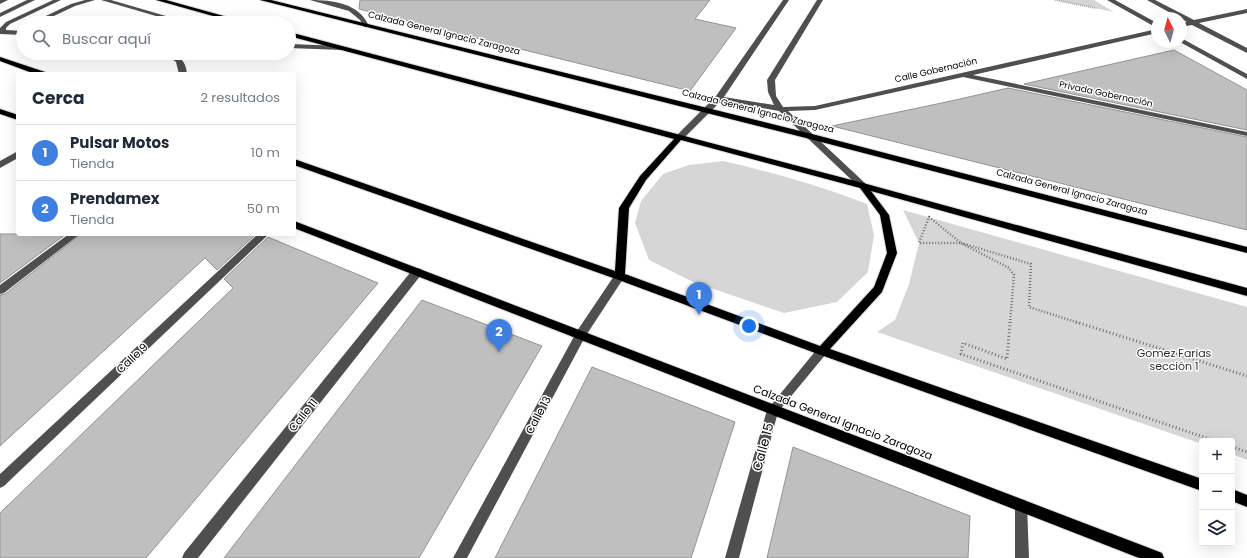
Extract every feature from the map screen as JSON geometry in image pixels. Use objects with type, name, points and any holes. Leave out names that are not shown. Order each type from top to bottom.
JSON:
[{"type":"main road","points":[[159,0],[220,16]]},
{"type":"main road","name":"Calzada General Ignacio Zaragoza","points":[[263,0],[809,136],[1247,250]]},
{"type":"main road","points":[[296,36],[863,186],[1247,292]]},
{"type":"main road","points":[[0,59],[36,72]]},
{"type":"main road","points":[[0,111],[16,117]]},
{"type":"main road","points":[[620,276],[624,208],[642,178],[679,138]]},
{"type":"main road","points":[[296,163],[620,276],[822,351],[1199,484]]},
{"type":"main road","points":[[822,351],[878,289],[892,253],[884,215],[863,186]]},
{"type":"main road","name":"Calzada General Ignacio Zaragoza","points":[[296,225],[1157,558]]},
{"type":"main road","points":[[1235,496],[1247,501]]},
{"type":"street","points":[[0,2],[5,0]]},
{"type":"street","points":[[0,14],[32,0]]},
{"type":"street","points":[[23,16],[58,0]]},
{"type":"street","points":[[48,16],[73,4],[92,0]]},
{"type":"street","points":[[104,0],[162,16]]},
{"type":"street","points":[[313,0],[350,8],[364,19],[366,26]]},
{"type":"street","points":[[679,138],[719,98],[786,0]]},
{"type":"street","points":[[820,0],[771,80],[770,89],[774,101],[781,109],[863,186]]},
{"type":"street","points":[[1110,0],[1151,23]]},
{"type":"street","points":[[1150,0],[1247,51]]},
{"type":"street","points":[[1187,24],[1247,11]]},
{"type":"street","points":[[16,19],[8,23],[3,28],[3,32],[16,33]]},
{"type":"street","name":"Calle Gobernación","points":[[719,98],[781,109],[815,108],[1151,32]]},
{"type":"street","points":[[1187,43],[1247,78]]},
{"type":"street","points":[[296,46],[342,48]]},
{"type":"street","points":[[178,60],[182,72]]},
{"type":"street","name":"Privada Gobernación","points":[[961,74],[1247,134]]},
{"type":"street","points":[[0,165],[16,155]]},
{"type":"street","points":[[0,290],[72,236]]},
{"type":"street","name":"Calle 9","points":[[0,482],[262,236]]},
{"type":"street","name":"Calle 11","points":[[189,558],[417,272]]},
{"type":"street","name":"Calle 13","points":[[460,558],[581,334],[620,276]]},
{"type":"street","name":"Calle 15","points":[[732,558],[773,410],[822,351]]},
{"type":"street","points":[[1021,505],[1022,558]]},
{"type":"path","points":[[1055,0],[1099,9]]},
{"type":"path","points":[[1206,438],[961,354],[963,344],[1007,359],[1014,275],[1009,268],[961,243],[929,217],[919,243],[961,243],[1032,264],[1029,308],[1247,376]]},
{"type":"path","points":[[1235,448],[1247,452]]},
{"type":"green space","points":[[1054,0],[1094,0],[1114,12]]},
{"type":"green space","points":[[723,161],[796,180],[867,204],[874,235],[868,272],[837,302],[784,313],[693,282],[649,260],[635,223],[641,201],[663,174],[689,165]]},
{"type":"green space","name":"Gomez Farias sección 1","points":[[903,210],[1247,307],[1247,460],[1235,455],[1235,438],[1199,438],[1199,443],[877,332],[895,320],[909,284],[919,243]]},
{"type":"building","points":[[360,0],[710,0],[695,19],[736,28],[690,91],[359,9]]},
{"type":"building","points":[[1174,50],[1247,90],[1247,130],[1024,84]]},
{"type":"building","points":[[1008,88],[1247,137],[1247,230],[832,126]]},
{"type":"building","points":[[0,234],[16,234],[16,236],[63,236],[0,283]]},
{"type":"building","points":[[78,236],[254,236],[217,270],[205,258],[0,446],[0,295],[5,294]]},
{"type":"building","points":[[268,237],[378,283],[146,558],[0,558],[0,513],[233,288],[224,279]]},
{"type":"building","points":[[422,300],[542,346],[419,558],[224,558]]},
{"type":"building","points":[[592,367],[735,422],[691,558],[495,558]]},
{"type":"building","points":[[793,447],[970,516],[968,558],[767,558]]},
{"type":"place","name":"Pulsar Motos","points":[[699,315]]},
{"type":"place","name":"Prendamex","points":[[499,352]]}]
